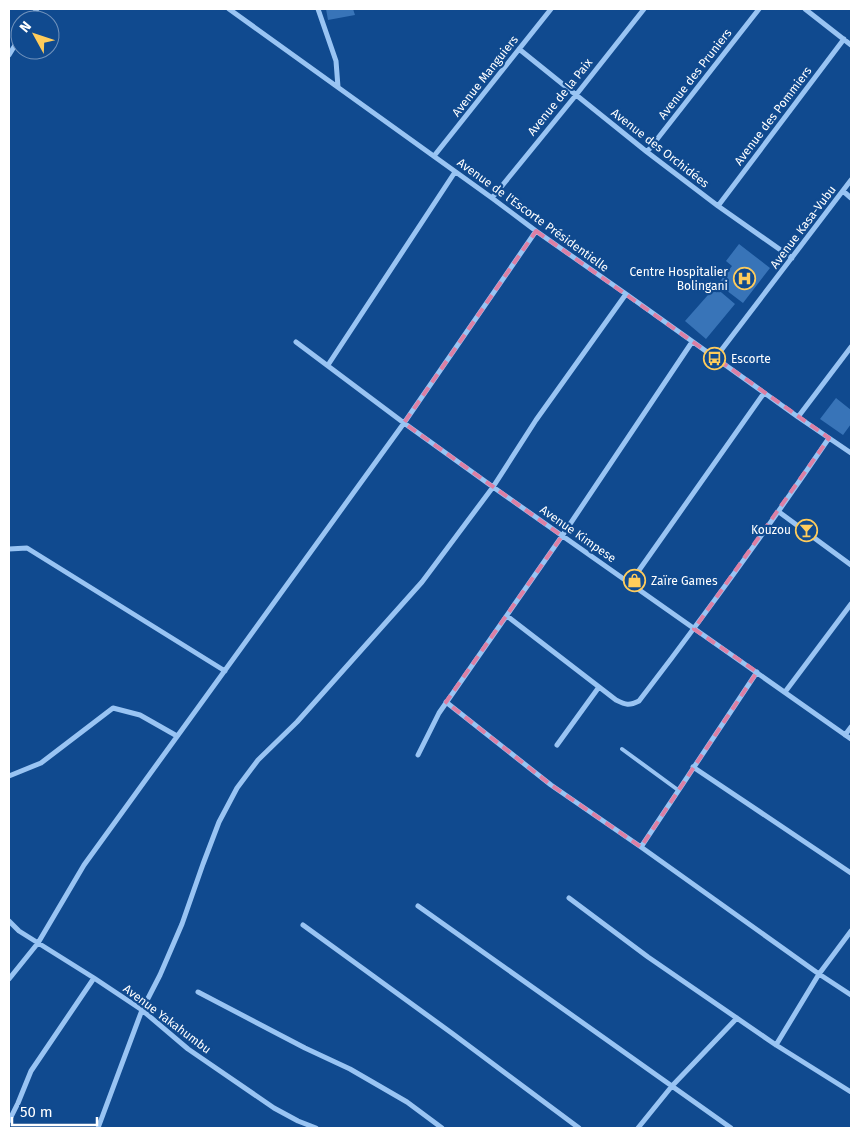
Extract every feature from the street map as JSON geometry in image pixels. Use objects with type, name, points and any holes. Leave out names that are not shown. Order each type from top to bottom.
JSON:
[{"type":"street","name":"Avenue de l'Escorte Présidentielle","points":[[229,9],[536,231],[851,453]]},
{"type":"street","points":[[318,9],[336,61],[338,87]]},
{"type":"street","name":"Avenue Manguiers","points":[[434,156],[552,9]]},
{"type":"street","name":"Avenue de la Paix","points":[[492,198],[644,9]]},
{"type":"street","name":"Avenue des Pruniers","points":[[647,152],[759,9]]},
{"type":"street","points":[[805,9],[851,45]]},
{"type":"street","name":"Avenue des Pommiers","points":[[718,206],[844,39]]},
{"type":"street","name":"Avenue des Orchidées","points":[[519,49],[647,152],[718,206],[792,258]]},
{"type":"street","points":[[328,365],[455,172]]},
{"type":"street","name":"Avenue Kasa-Vubu","points":[[716,358],[851,180]]},
{"type":"street","points":[[843,191],[851,198]]},
{"type":"street","points":[[9,979],[38,943],[84,865],[404,423],[536,231]]},
{"type":"street","points":[[98,1128],[142,1010],[160,975],[182,924],[219,822],[237,788],[258,760],[297,722],[422,582],[493,487],[536,420],[626,294]]},
{"type":"street","name":"Avenue Kimpese","points":[[296,342],[493,487],[851,740]]},
{"type":"street","points":[[418,755],[439,712],[562,536],[692,342]]},
{"type":"street","points":[[798,417],[851,347]]},
{"type":"street","points":[[630,582],[764,393]]},
{"type":"street","points":[[507,616],[616,700],[624,704],[632,704],[639,700],[694,629],[779,512],[829,438]]},
{"type":"street","points":[[779,512],[851,565]]},
{"type":"street","points":[[9,549],[27,548],[225,671]]},
{"type":"street","points":[[785,692],[851,604]]},
{"type":"street","points":[[641,847],[757,672]]},
{"type":"street","points":[[557,744],[599,687]]},
{"type":"street","points":[[446,702],[551,785],[851,995]]},
{"type":"street","points":[[9,776],[41,763],[113,708],[140,715],[177,736]]},
{"type":"street","points":[[845,735],[851,727]]},
{"type":"street","points":[[694,767],[851,873]]},
{"type":"street","points":[[569,898],[648,957],[776,1045],[851,1092]]},
{"type":"street","points":[[418,906],[731,1128]]},
{"type":"street","name":"Avenue Yakahumbu","points":[[9,921],[20,931],[142,1010],[188,1050],[274,1108],[316,1128]]},
{"type":"street","points":[[303,925],[579,1128]]},
{"type":"street","points":[[776,1045],[819,974],[851,931]]},
{"type":"street","points":[[9,1121],[31,1071],[94,978]]},
{"type":"street","points":[[198,992],[305,1048],[350,1069],[407,1102],[442,1128]]},
{"type":"street","points":[[638,1128],[672,1086],[737,1018]]},
{"type":"lane","points":[[622,749],[678,790]]},
{"type":"highlighted area","points":[[536,231],[829,438],[694,629],[757,672],[641,847],[551,785],[446,702],[562,536],[404,423]]},
{"type":"building","points":[[326,9],[353,9],[355,15],[328,20]]},
{"type":"building","points":[[739,244],[770,268],[743,303],[718,284],[732,266],[726,261]]},
{"type":"building","points":[[715,287],[735,304],[706,339],[685,321]]},
{"type":"building","points":[[836,398],[851,410],[851,424],[843,435],[820,419]]},
{"type":"place","name":"Centre Hospitalier Bolingani","points":[[744,279]]},
{"type":"place","name":"Escorte","points":[[715,359]]},
{"type":"place","name":"Kouzou","points":[[807,530]]},
{"type":"place","name":"Zaïre Games","points":[[635,581]]}]
